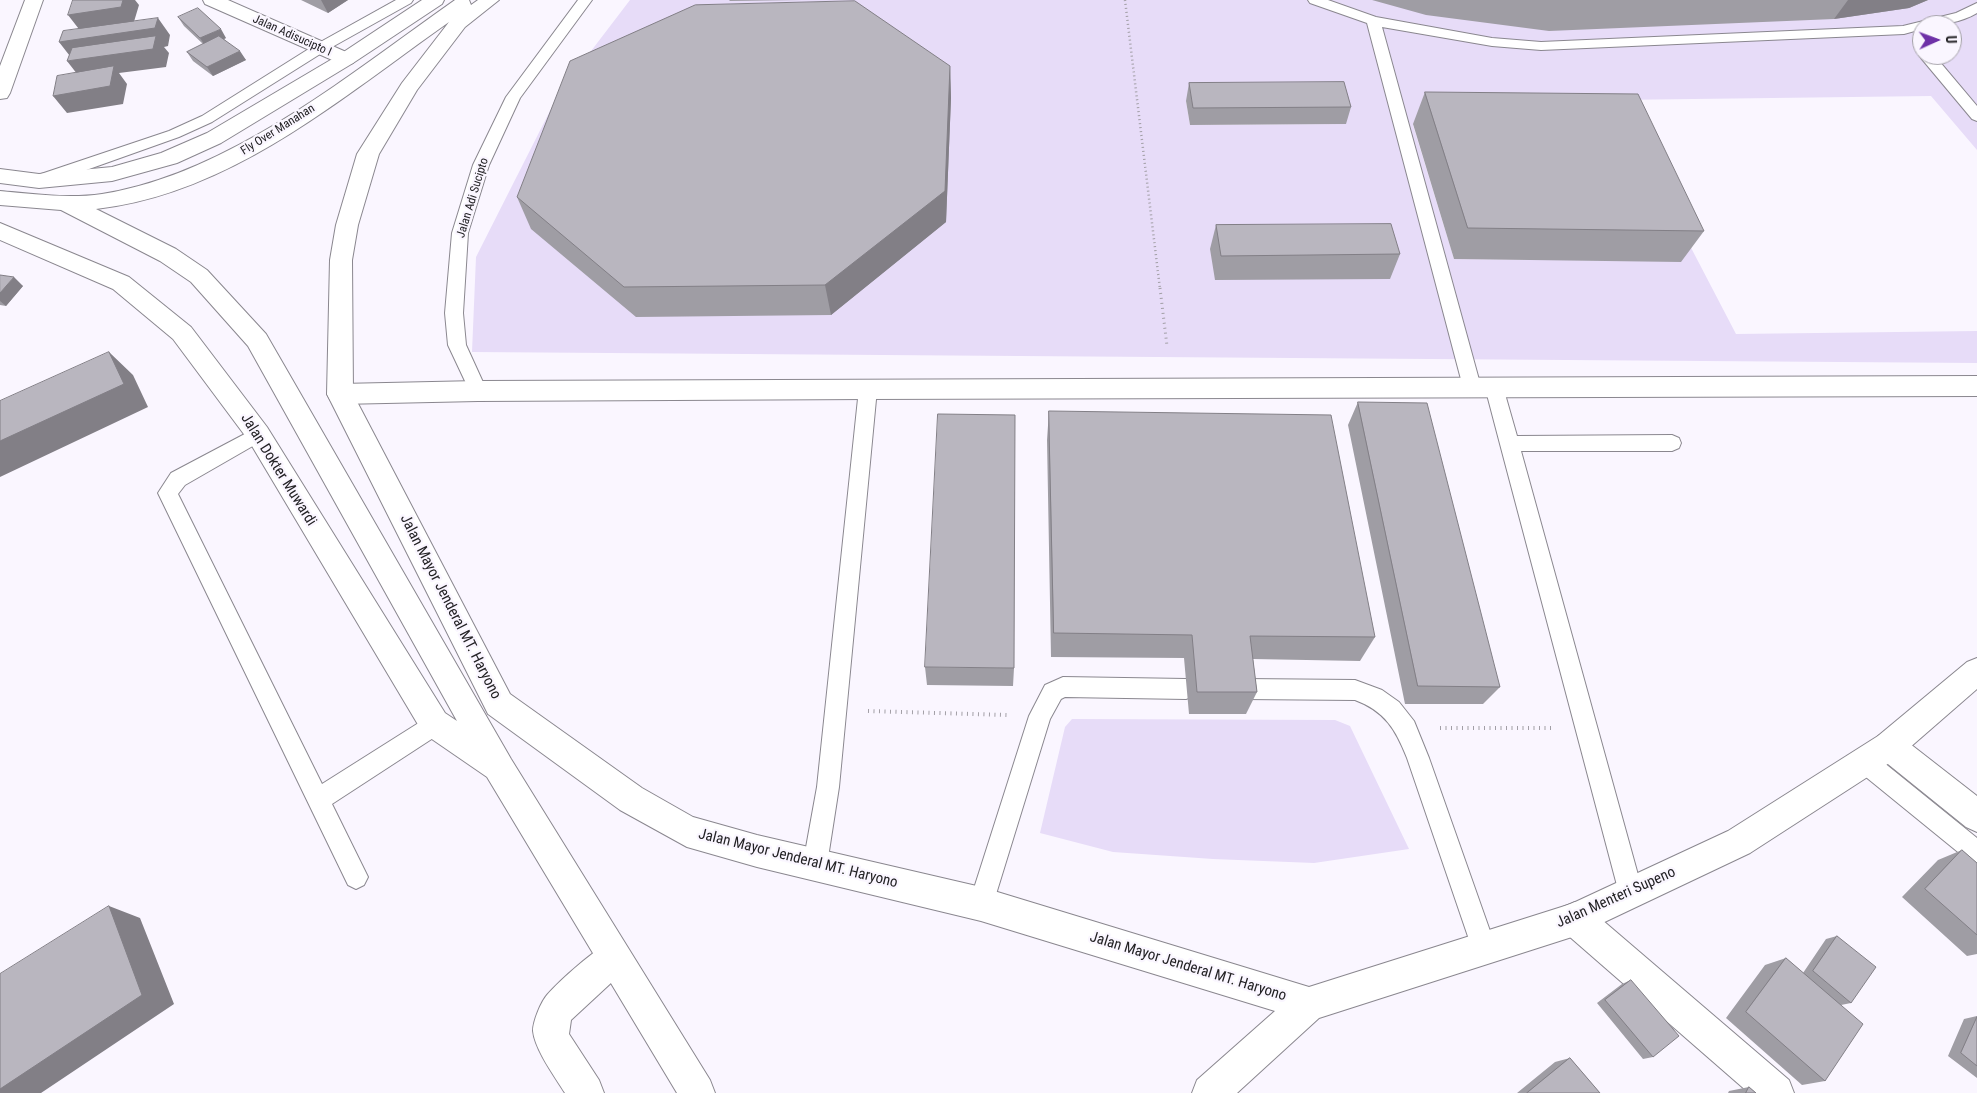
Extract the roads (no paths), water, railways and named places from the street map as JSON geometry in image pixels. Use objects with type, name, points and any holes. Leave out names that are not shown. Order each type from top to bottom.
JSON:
[{"type":"main road","points":[[0,93],[34,0]]},
{"type":"main road","name":"Jalan Adisucipto I","points":[[212,0],[346,59]]},
{"type":"main road","points":[[0,176],[39,181],[112,174],[170,158],[214,138],[346,59],[435,0]]},
{"type":"main road","name":"Fly Over Manahan","points":[[0,198],[63,202],[101,202],[146,193],[192,176],[234,157],[272,136],[467,0]]},
{"type":"main road","name":"Jalan Mayor Jenderal MT. Haryono","points":[[490,0],[458,24],[410,88],[368,154],[347,225],[341,260],[340,394],[498,704],[631,799],[687,831],[981,904],[1310,1004]]},
{"type":"main road","name":"Fly Over Manahan","points":[[63,202],[168,255],[198,276],[257,340],[500,769]]},
{"type":"main road","name":"Jalan Dokter Muwardi","points":[[0,231],[121,283],[182,332],[258,434],[436,724],[500,769]]},
{"type":"main road","points":[[340,394],[478,390],[1977,386]]},
{"type":"main road","name":"Jalan Menteri Supeno","points":[[1210,1093],[1310,1004],[1575,919],[1739,842],[1877,754],[1975,677]]},
{"type":"main road","points":[[1877,754],[1977,816]]},
{"type":"main road","points":[[500,769],[613,958],[697,1093]]},
{"type":"main road","points":[[1575,919],[1776,1093]]},
{"type":"main road","points":[[586,1093],[555,1041],[551,1031],[553,1019],[558,1008],[613,958]]},
{"type":"lane","points":[[39,181],[174,134],[207,119],[320,48],[406,0]]},
{"type":"lane","name":"Jalan Adi Sucipto","points":[[478,390],[457,345],[454,313],[460,233],[481,165],[513,97],[585,0]]},
{"type":"lane","points":[[1315,0],[1373,21],[1492,42],[1541,46],[1904,30],[1912,28]]},
{"type":"lane","points":[[1962,15],[1977,7]]},
{"type":"lane","points":[[1373,21],[1483,387],[1509,444],[1631,893]]},
{"type":"lane","points":[[1904,30],[1912,39]]},
{"type":"lane","points":[[1934,65],[1977,116]]},
{"type":"lane","points":[[815,864],[828,787],[868,389]]},
{"type":"lane","points":[[258,434],[178,479],[168,493],[356,877]]},
{"type":"lane","points":[[1509,444],[1672,443]]},
{"type":"lane","points":[[981,904],[1040,716],[1053,692],[1063,688],[1186,689]]},
{"type":"lane","points":[[1244,689],[1355,690],[1374,697],[1391,709],[1406,728],[1484,948]]},
{"type":"lane","points":[[318,800],[436,724]]},
{"type":"lane","points":[[1877,754],[1977,853]]}]
